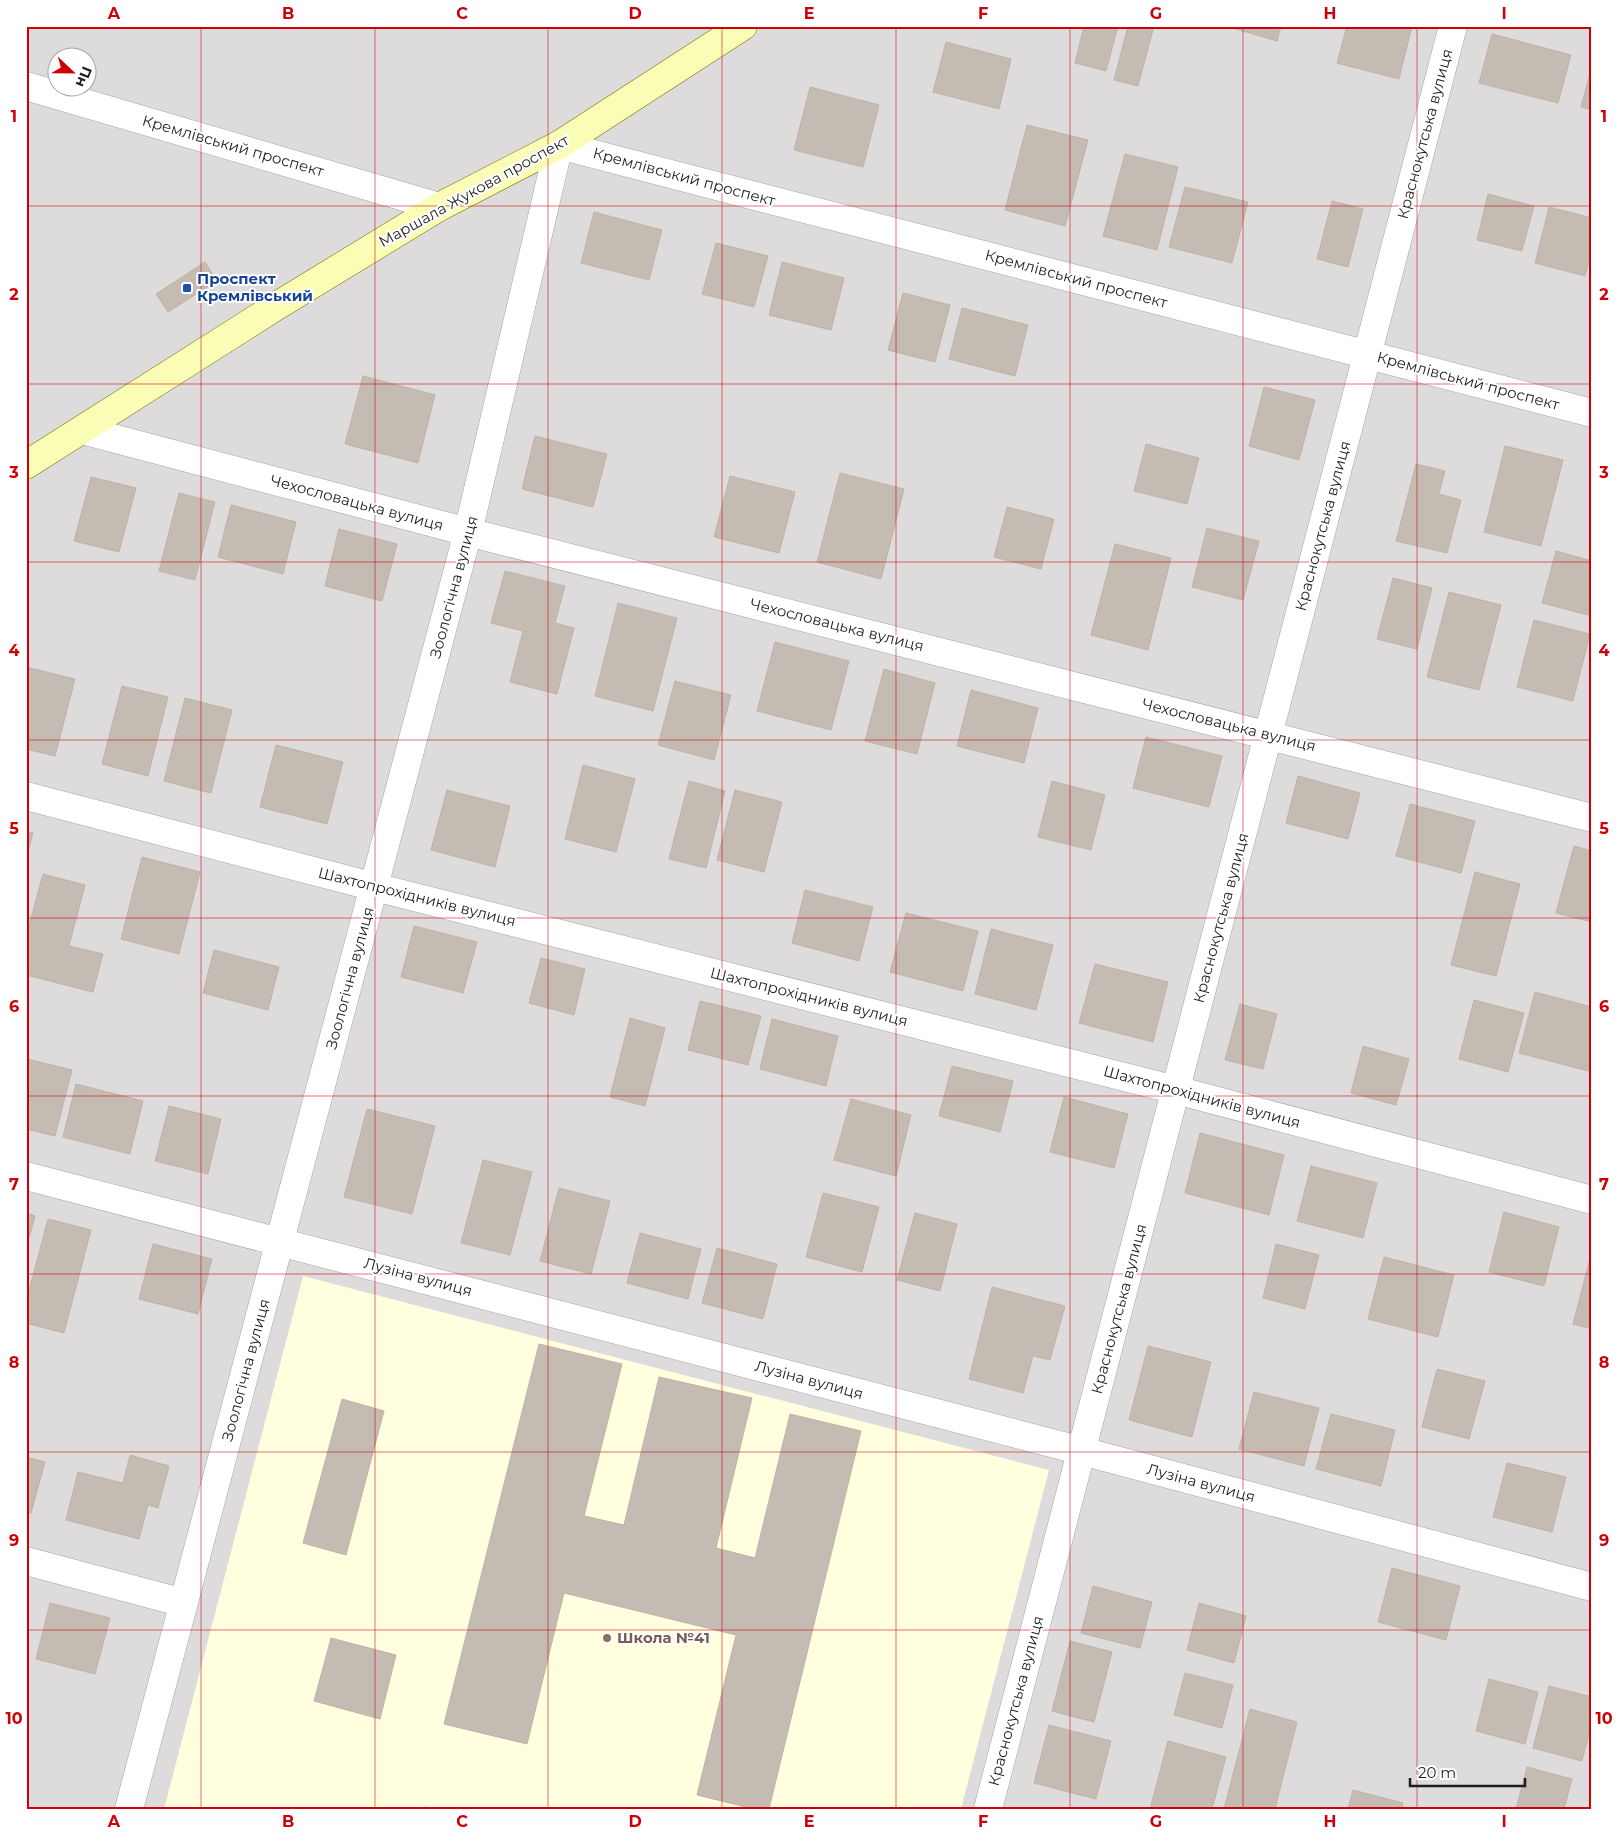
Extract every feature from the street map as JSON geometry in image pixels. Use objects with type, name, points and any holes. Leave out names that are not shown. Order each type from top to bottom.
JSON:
[{"type":"street","name":"Маршала Жукова проспект","points":[[26,465],[275,307],[439,207],[559,145],[743,26]]},
{"type":"street","name":"Краснокутська вулиця","points":[[988,1809],[1453,26]]},
{"type":"street","name":"Кремлівський проспект","points":[[26,86],[439,207]]},
{"type":"street","name":"Кремлівський проспект","points":[[559,145],[1592,413]]},
{"type":"street","name":"Зоологічна вулиця","points":[[129,1809],[468,532],[559,145]]},
{"type":"street","name":"Чехословацька вулиця","points":[[82,430],[468,532],[1268,734],[1592,818]]},
{"type":"street","name":"Шахтопрохідників вулиця","points":[[26,796],[375,887],[1176,1090],[1592,1200]]},
{"type":"street","name":"Лузіна вулиця","points":[[26,1176],[1082,1451],[1592,1587]]},
{"type":"street","points":[[26,1561],[184,1603]]},
{"type":"shaded area","points":[[26,26],[1592,26],[1592,1809],[26,1809]]},
{"type":"shaded area","name":"Школа №41","points":[[303,1276],[1049,1470],[961,1809],[434,1809],[425,1806],[423,1809],[164,1809]]},
{"type":"building","points":[[1084,26],[1118,26],[1106,71],[1075,63]]},
{"type":"building","points":[[1128,26],[1154,26],[1138,86],[1114,80]]},
{"type":"building","points":[[1226,26],[1281,26],[1277,41]]},
{"type":"building","points":[[1347,26],[1412,26],[1399,79],[1337,63]]},
{"type":"building","points":[[1492,34],[1571,55],[1558,103],[1479,83]]},
{"type":"building","points":[[946,42],[1011,59],[999,109],[933,92]]},
{"type":"building","points":[[1592,66],[1592,110],[1581,107]]},
{"type":"building","points":[[810,87],[879,105],[863,167],[794,150]]},
{"type":"building","points":[[1027,125],[1088,140],[1065,226],[1005,210]]},
{"type":"building","points":[[1125,154],[1178,167],[1157,250],[1103,236]]},
{"type":"building","points":[[1185,187],[1248,202],[1232,263],[1169,247]]},
{"type":"building","points":[[1488,194],[1534,206],[1522,251],[1477,240]]},
{"type":"building","points":[[1332,201],[1363,209],[1348,267],[1317,259]]},
{"type":"building","points":[[1549,207],[1592,218],[1592,248],[1585,276],[1535,263]]},
{"type":"building","points":[[594,212],[662,230],[649,280],[581,263]]},
{"type":"building","points":[[716,243],[768,256],[754,307],[702,294]]},
{"type":"building","points":[[205,262],[217,281],[168,312],[156,294]]},
{"type":"building","points":[[782,262],[844,278],[831,330],[769,315]]},
{"type":"building","points":[[903,293],[950,305],[935,362],[888,350]]},
{"type":"building","points":[[962,308],[1028,325],[1015,376],[949,359]]},
{"type":"building","points":[[363,376],[435,395],[418,463],[345,444]]},
{"type":"building","points":[[1264,387],[1315,400],[1299,460],[1249,446]]},
{"type":"building","points":[[535,436],[607,454],[593,507],[522,489]]},
{"type":"building","points":[[1146,444],[1199,458],[1187,504],[1134,491]]},
{"type":"building","points":[[1505,446],[1563,460],[1541,546],[1484,532]]},
{"type":"building","points":[[1416,464],[1445,471],[1439,494],[1461,500],[1447,553],[1396,541]]},
{"type":"building","points":[[840,473],[904,489],[881,579],[817,562]]},
{"type":"building","points":[[730,476],[795,492],[779,553],[714,537]]},
{"type":"building","points":[[91,477],[136,488],[119,552],[74,541]]},
{"type":"building","points":[[179,493],[215,502],[195,580],[159,571]]},
{"type":"building","points":[[231,505],[296,522],[283,574],[218,557]]},
{"type":"building","points":[[1007,507],[1054,519],[1041,569],[994,557]]},
{"type":"building","points":[[1207,528],[1259,541],[1243,600],[1192,587]]},
{"type":"building","points":[[339,529],[397,544],[382,601],[325,586]]},
{"type":"building","points":[[1115,544],[1171,558],[1148,650],[1091,635]]},
{"type":"building","points":[[1556,551],[1592,561],[1592,616],[1542,603]]},
{"type":"building","points":[[505,571],[565,586],[555,623],[574,628],[557,694],[510,682],[523,631],[491,623]]},
{"type":"building","points":[[1393,578],[1432,588],[1417,649],[1377,639]]},
{"type":"building","points":[[1449,592],[1501,605],[1479,690],[1427,677]]},
{"type":"building","points":[[618,603],[677,618],[653,711],[595,696]]},
{"type":"building","points":[[1534,620],[1590,634],[1573,701],[1517,687]]},
{"type":"building","points":[[775,642],[849,661],[831,730],[757,711]]},
{"type":"building","points":[[26,667],[75,679],[55,756],[26,749]]},
{"type":"building","points":[[884,669],[935,683],[917,754],[865,741]]},
{"type":"building","points":[[675,681],[731,695],[714,760],[658,745]]},
{"type":"building","points":[[122,686],[168,697],[148,776],[102,764]]},
{"type":"building","points":[[971,690],[1038,708],[1024,763],[957,746]]},
{"type":"building","points":[[185,698],[232,710],[211,793],[164,781]]},
{"type":"building","points":[[1146,737],[1222,756],[1209,807],[1133,788]]},
{"type":"building","points":[[276,745],[343,762],[327,824],[260,807]]},
{"type":"building","points":[[583,765],[635,779],[616,852],[565,839]]},
{"type":"building","points":[[1298,776],[1360,793],[1348,839],[1286,823]]},
{"type":"building","points":[[689,781],[725,791],[706,868],[669,859]]},
{"type":"building","points":[[1052,781],[1105,795],[1091,850],[1038,837]]},
{"type":"building","points":[[447,790],[510,806],[495,867],[431,850]]},
{"type":"building","points":[[735,790],[782,802],[764,872],[717,860]]},
{"type":"building","points":[[1410,804],[1475,821],[1461,873],[1396,856]]},
{"type":"building","points":[[26,832],[33,833],[26,858]]},
{"type":"building","points":[[1574,846],[1592,851],[1592,922],[1556,913]]},
{"type":"building","points":[[142,857],[200,872],[179,954],[121,939]]},
{"type":"building","points":[[1475,872],[1520,884],[1496,976],[1451,965]]},
{"type":"building","points":[[43,874],[85,885],[69,946],[103,954],[93,992],[26,975],[26,937]]},
{"type":"building","points":[[805,890],[873,907],[859,961],[792,943]]},
{"type":"building","points":[[906,913],[978,931],[963,991],[890,972]]},
{"type":"building","points":[[414,926],[477,942],[463,993],[401,977]]},
{"type":"building","points":[[991,929],[1053,945],[1036,1010],[975,994]]},
{"type":"building","points":[[214,950],[279,967],[268,1010],[203,993]]},
{"type":"building","points":[[541,958],[585,969],[574,1015],[529,1003]]},
{"type":"building","points":[[1095,964],[1168,982],[1153,1042],[1079,1023]]},
{"type":"building","points":[[1535,992],[1592,1007],[1592,1072],[1519,1053]]},
{"type":"building","points":[[1474,1000],[1524,1013],[1508,1072],[1459,1059]]},
{"type":"building","points":[[700,1001],[761,1016],[748,1065],[688,1050]]},
{"type":"building","points":[[1240,1004],[1277,1014],[1263,1069],[1225,1060]]},
{"type":"building","points":[[630,1018],[665,1028],[645,1106],[610,1097]]},
{"type":"building","points":[[772,1019],[838,1036],[826,1086],[760,1069]]},
{"type":"building","points":[[1363,1046],[1409,1059],[1396,1105],[1351,1093]]},
{"type":"building","points":[[27,1059],[72,1070],[55,1136],[26,1129]]},
{"type":"building","points":[[952,1066],[1013,1081],[1000,1132],[939,1116]]},
{"type":"building","points":[[76,1084],[143,1101],[130,1154],[63,1137]]},
{"type":"building","points":[[1064,1097],[1128,1114],[1114,1168],[1050,1152]]},
{"type":"building","points":[[851,1099],[911,1115],[896,1176],[834,1160]]},
{"type":"building","points":[[169,1106],[221,1119],[208,1174],[155,1161]]},
{"type":"building","points":[[367,1109],[435,1126],[412,1214],[344,1197]]},
{"type":"building","points":[[1200,1133],[1284,1155],[1269,1215],[1185,1193]]},
{"type":"building","points":[[483,1160],[532,1172],[510,1255],[461,1243]]},
{"type":"building","points":[[1311,1166],[1377,1183],[1363,1238],[1297,1221]]},
{"type":"building","points":[[559,1188],[610,1201],[591,1274],[540,1261]]},
{"type":"building","points":[[823,1193],[879,1207],[862,1272],[806,1257]]},
{"type":"building","points":[[1504,1212],[1559,1227],[1544,1286],[1489,1272]]},
{"type":"building","points":[[26,1213],[35,1216],[26,1249]]},
{"type":"building","points":[[915,1213],[957,1224],[940,1291],[897,1280]]},
{"type":"building","points":[[48,1219],[91,1230],[64,1333],[26,1323],[26,1302]]},
{"type":"building","points":[[640,1233],[701,1249],[688,1299],[627,1283]]},
{"type":"building","points":[[153,1244],[212,1259],[198,1314],[139,1299]]},
{"type":"building","points":[[1276,1244],[1319,1255],[1305,1309],[1263,1298]]},
{"type":"building","points":[[717,1248],[777,1264],[763,1319],[702,1303]]},
{"type":"building","points":[[1592,1251],[1592,1329],[1573,1324]]},
{"type":"building","points":[[1384,1257],[1454,1275],[1438,1337],[1368,1319]]},
{"type":"building","points":[[992,1287],[1065,1306],[1050,1360],[1033,1356],[1023,1393],[969,1379]]},
{"type":"building","points":[[539,1344],[622,1364],[584,1516],[624,1525],[659,1377],[752,1398],[716,1548],[755,1558],[790,1414],[861,1431],[769,1809],[754,1809],[697,1795],[736,1635],[564,1593],[527,1744],[444,1724]]},
{"type":"building","points":[[1148,1346],[1211,1362],[1192,1437],[1129,1420]]},
{"type":"building","points":[[1437,1369],[1485,1381],[1469,1439],[1422,1427]]},
{"type":"building","points":[[1254,1392],[1319,1408],[1304,1466],[1239,1449]]},
{"type":"building","points":[[342,1399],[384,1411],[346,1555],[303,1543]]},
{"type":"building","points":[[1331,1414],[1395,1430],[1381,1486],[1316,1469]]},
{"type":"building","points":[[130,1455],[169,1466],[158,1508],[148,1505],[139,1539],[66,1520],[78,1472],[123,1483]]},
{"type":"building","points":[[26,1457],[45,1462],[31,1513],[26,1512]]},
{"type":"building","points":[[1507,1463],[1566,1477],[1552,1532],[1493,1517]]},
{"type":"building","points":[[1392,1568],[1460,1586],[1446,1640],[1378,1622]]},
{"type":"building","points":[[1093,1586],[1152,1602],[1140,1648],[1081,1633]]},
{"type":"building","points":[[50,1603],[110,1618],[95,1674],[36,1659]]},
{"type":"building","points":[[1199,1603],[1246,1616],[1234,1663],[1187,1650]]},
{"type":"building","points":[[331,1638],[396,1655],[380,1719],[314,1701]]},
{"type":"building","points":[[1070,1641],[1112,1652],[1094,1722],[1052,1711]]},
{"type":"building","points":[[1185,1673],[1233,1685],[1222,1728],[1174,1715]]},
{"type":"building","points":[[1489,1679],[1538,1692],[1525,1744],[1476,1731]]},
{"type":"building","points":[[1549,1686],[1592,1697],[1592,1722],[1582,1761],[1533,1748]]},
{"type":"building","points":[[1250,1709],[1297,1722],[1275,1809],[1224,1809]]},
{"type":"building","points":[[1049,1725],[1111,1741],[1096,1799],[1034,1783]]},
{"type":"building","points":[[1168,1741],[1226,1757],[1212,1809],[1150,1809]]},
{"type":"building","points":[[1527,1767],[1572,1779],[1564,1809],[1516,1809]]},
{"type":"building","points":[[1353,1790],[1403,1803],[1402,1809],[1348,1809]]},
{"type":"place","name":"Проспект Кремлівський","points":[[187,288]]},
{"type":"place","name":"Школа №41","points":[[607,1638]]}]
